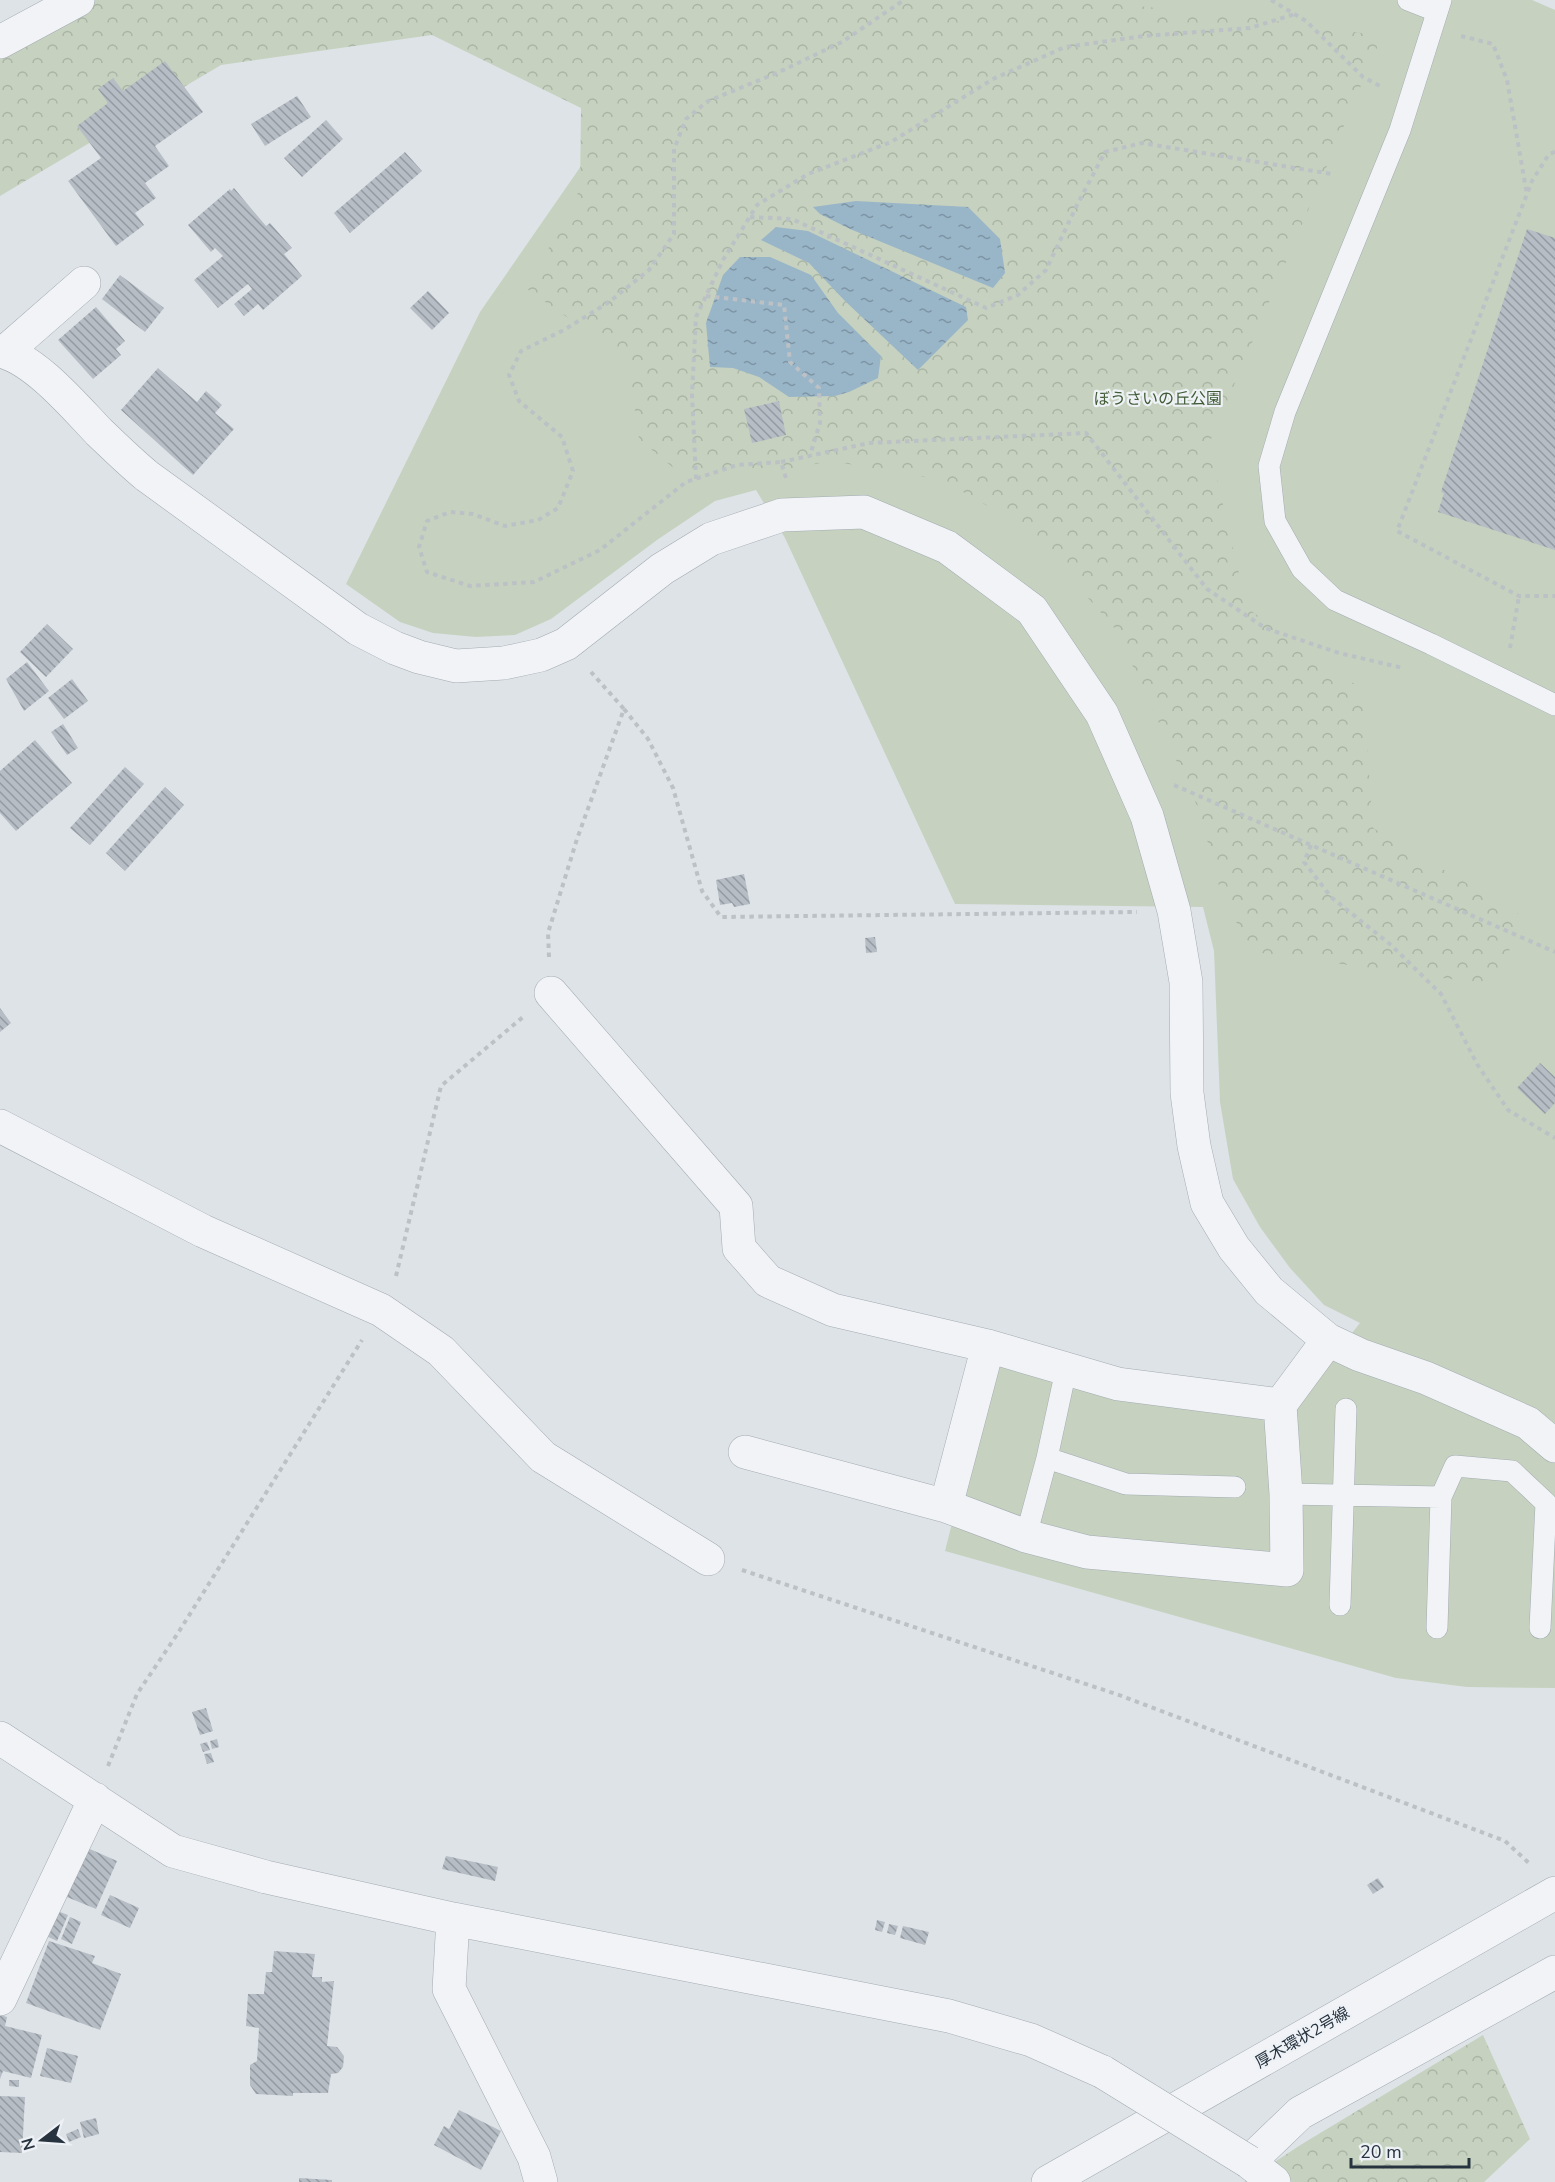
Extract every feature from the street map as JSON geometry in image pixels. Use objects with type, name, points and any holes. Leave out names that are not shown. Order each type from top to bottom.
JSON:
[{"type":"street","points":[[0,42],[78,0]]},
{"type":"street","points":[[84,283],[2,351],[27,365],[51,383],[121,454],[147,476],[367,634],[419,657],[456,666],[504,663],[541,655],[566,644],[662,568],[711,539],[782,515],[864,512],[947,547],[1032,610],[1101,714],[1147,816],[1174,911],[1186,982],[1187,1093],[1194,1146],[1207,1203],[1234,1248],[1269,1291],[1328,1340],[1360,1355],[1426,1378],[1528,1423],[1555,1446]]},
{"type":"street","points":[[551,993],[736,1206],[739,1248],[768,1281],[833,1310],[988,1346],[1118,1384],[1280,1404]]},
{"type":"street","points":[[0,1126],[203,1231],[381,1310],[441,1351],[543,1457],[708,1559]]},
{"type":"street","points":[[745,1452],[946,1506],[1026,1536],[1087,1552],[1287,1570],[1286,1494],[1280,1404],[1328,1340]]},
{"type":"street","points":[[946,1506],[988,1346]]},
{"type":"street","points":[[0,1738],[173,1851],[266,1877],[453,1920],[949,2016],[1031,2040],[1103,2072],[1249,2162],[1274,2182]]},
{"type":"street","points":[[0,2000],[95,1799]]},
{"type":"street","name":"厚木環状2号線","points":[[1048,2182],[1547,1882]]},
{"type":"street","points":[[453,1920],[449,1989],[534,2157],[541,2182]]},
{"type":"street","points":[[1249,2162],[1300,2113],[1555,1972]]},
{"type":"lane","points":[[1408,0],[1436,13],[1400,130],[1285,412],[1269,466],[1275,521],[1302,569],[1335,600],[1555,705]]},
{"type":"lane","points":[[1026,1536],[1047,1458],[1066,1370]]},
{"type":"lane","points":[[1340,1605],[1346,1409]]},
{"type":"lane","points":[[1047,1458],[1126,1484],[1235,1487]]},
{"type":"lane","points":[[1437,1628],[1441,1497],[1455,1466],[1512,1471],[1546,1503],[1540,1628]]},
{"type":"lane","points":[[1286,1494],[1441,1497]]},
{"type":"path","points":[[904,0],[842,42],[777,74],[708,101],[686,119],[674,149],[674,234],[649,270],[609,302],[564,330],[521,351],[509,375],[519,401],[562,437],[573,471],[558,508],[538,520],[505,526],[473,514],[450,512],[427,521],[419,548],[427,572],[470,586],[534,582],[600,550],[686,482],[737,465],[781,462],[869,443],[1086,433],[1207,589],[1265,628],[1339,653],[1394,667],[1418,669],[1431,644]]},
{"type":"path","points":[[1271,0],[1306,21],[1338,55],[1363,77],[1385,88],[1413,85]]},
{"type":"path","points":[[1436,13],[1493,44],[1507,80],[1527,195]]},
{"type":"path","points":[[696,479],[692,394],[696,317],[723,260],[757,205],[808,174],[891,142],[993,79],[1065,47],[1144,36],[1250,28],[1294,14]]},
{"type":"path","points":[[750,216],[792,219],[986,308],[1018,294],[1046,270],[1105,152],[1142,143],[1332,174]]},
{"type":"path","points":[[1555,152],[1548,154],[1532,182],[1397,531],[1519,596],[1555,596]]},
{"type":"path","points":[[706,296],[784,305],[790,362],[819,388],[820,423],[810,455]]},
{"type":"path","points":[[781,462],[787,481]]},
{"type":"path","points":[[1504,680],[1519,596]]},
{"type":"path","points":[[566,644],[648,739],[672,788],[702,891],[721,917],[1174,911]]},
{"type":"path","points":[[95,1799],[137,1694],[178,1633],[381,1310],[398,1272],[441,1086],[551,993],[548,933],[577,840],[624,709]]},
{"type":"path","points":[[1166,781],[1555,952]]},
{"type":"path","points":[[1311,845],[1304,862],[1331,897],[1391,945],[1441,994],[1477,1064],[1508,1110],[1555,1138]]},
{"type":"path","points":[[708,1559],[1119,1695],[1505,1841],[1547,1882]]},
{"type":"green space","points":[[94,0],[1074,0],[1233,15],[1382,36],[1209,444],[1247,608],[1363,690],[1373,828],[1524,917],[1494,985],[1254,952],[1222,898],[1200,812],[1116,630],[1028,529],[942,480],[831,461],[752,476],[677,471],[639,439],[628,360],[527,289],[580,189],[581,108],[432,35],[221,65],[0,196],[0,50]]},
{"type":"green space","name":"ぼうさいの丘公園","points":[[846,0],[1532,0],[1555,10],[1555,1688],[1467,1687],[1396,1678],[945,1551],[993,1361],[1298,1401],[1360,1323],[1324,1305],[1290,1268],[1260,1227],[1233,1179],[1220,1102],[1214,951],[1203,907],[955,904],[785,538],[756,490],[715,501],[657,540],[551,619],[515,635],[476,637],[433,633],[400,622],[346,584],[480,312],[626,101]]},
{"type":"green space","points":[[1483,2035],[1530,2139],[1484,2182],[1244,2182],[1302,2144]]},
{"type":"water","points":[[856,201],[968,207],[1000,239],[1005,273],[993,288],[850,229],[820,214],[813,207]]},
{"type":"water","points":[[776,227],[808,231],[966,307],[968,320],[918,370],[845,301],[809,263],[761,240]]},
{"type":"water","points":[[740,257],[770,257],[811,275],[838,313],[881,356],[878,378],[835,396],[789,397],[759,377],[733,368],[710,367],[706,323],[723,275]]},
{"type":"building","points":[[165,61],[203,112],[155,146],[169,166],[145,183],[156,198],[135,213],[144,225],[116,246],[68,181],[101,158],[77,126],[108,103],[98,89],[113,78],[123,91]]},
{"type":"building","points":[[297,96],[311,117],[265,146],[251,124]]},
{"type":"building","points":[[326,120],[343,139],[302,177],[284,158]]},
{"type":"building","points":[[405,152],[422,171],[350,233],[334,213]]},
{"type":"building","points":[[234,188],[266,226],[270,223],[292,248],[284,254],[302,276],[263,310],[258,304],[244,316],[234,304],[252,289],[248,284],[218,308],[194,280],[223,256],[215,248],[211,252],[188,225]]},
{"type":"building","points":[[1527,229],[1555,238],[1555,550],[1438,512],[1444,493],[1441,492]]},
{"type":"building","points":[[120,275],[164,308],[145,332],[102,299]]},
{"type":"building","points":[[428,291],[449,313],[432,330],[410,308]]},
{"type":"building","points":[[96,307],[125,341],[116,349],[121,355],[93,379],[58,340]]},
{"type":"building","points":[[158,368],[197,402],[206,391],[222,405],[215,413],[234,429],[193,475],[121,410]]},
{"type":"building","points":[[779,401],[786,435],[752,443],[744,409]]},
{"type":"building","points":[[47,624],[73,649],[46,677],[20,652]]},
{"type":"building","points":[[27,662],[49,691],[24,711],[6,679]]},
{"type":"building","points":[[72,679],[88,701],[64,719],[48,698]]},
{"type":"building","points":[[63,724],[78,748],[67,755],[51,732]]},
{"type":"building","points":[[35,740],[72,783],[16,831],[0,813],[0,771]]},
{"type":"building","points":[[125,767],[144,784],[90,845],[70,828]]},
{"type":"building","points":[[165,787],[184,805],[125,871],[106,853]]},
{"type":"building","points":[[744,874],[750,904],[734,907],[732,903],[720,905],[716,880]]},
{"type":"building","points":[[875,937],[877,952],[866,953],[865,938]]},
{"type":"building","points":[[0,1008],[11,1023],[0,1032]]},
{"type":"building","points":[[1540,1063],[1555,1077],[1555,1103],[1545,1114],[1517,1088]]},
{"type":"building","points":[[206,1708],[213,1731],[200,1735],[192,1712]]},
{"type":"building","points":[[217,1739],[219,1747],[212,1749],[210,1741]]},
{"type":"building","points":[[207,1742],[210,1750],[203,1752],[200,1744]]},
{"type":"building","points":[[211,1753],[214,1762],[207,1764],[204,1754]]},
{"type":"building","points":[[83,1846],[117,1861],[96,1909],[62,1895]]},
{"type":"building","points":[[446,1856],[498,1867],[495,1881],[442,1869]]},
{"type":"building","points":[[1378,1878],[1384,1887],[1373,1894],[1367,1885]]},
{"type":"building","points":[[110,1895],[139,1908],[130,1928],[101,1915]]},
{"type":"building","points":[[55,1910],[68,1915],[57,1941],[44,1935]]},
{"type":"building","points":[[70,1917],[81,1922],[72,1944],[61,1939]]},
{"type":"building","points":[[877,1920],[885,1922],[882,1932],[875,1930]]},
{"type":"building","points":[[889,1924],[898,1926],[895,1935],[887,1933]]},
{"type":"building","points":[[903,1926],[929,1932],[925,1945],[900,1938]]},
{"type":"building","points":[[49,1941],[95,1956],[92,1963],[121,1974],[100,2030],[26,2003]]},
{"type":"building","points":[[274,1951],[315,1954],[312,1977],[322,1977],[322,1982],[334,1981],[327,2046],[337,2047],[344,2056],[343,2067],[338,2073],[331,2074],[328,2093],[293,2093],[293,2096],[256,2094],[250,2085],[250,2065],[257,2061],[259,2028],[246,2026],[248,1994],[264,1994],[266,1972],[272,1972]]},
{"type":"building","points":[[0,2015],[7,2017],[5,2026],[42,2035],[31,2078],[3,2071],[0,2079]]},
{"type":"building","points":[[47,2048],[78,2056],[71,2083],[40,2076]]},
{"type":"building","points":[[9,2080],[19,2080],[19,2087],[9,2086]]},
{"type":"building","points":[[0,2096],[25,2097],[22,2153],[0,2152]]},
{"type":"building","points":[[459,2110],[501,2131],[481,2170],[434,2145],[444,2126],[449,2129]]},
{"type":"building","points":[[96,2118],[99,2134],[84,2138],[80,2122]]},
{"type":"building","points":[[78,2129],[81,2137],[69,2142],[66,2134]]},
{"type":"building","points":[[299,2178],[332,2180],[332,2182],[299,2182]]}]
